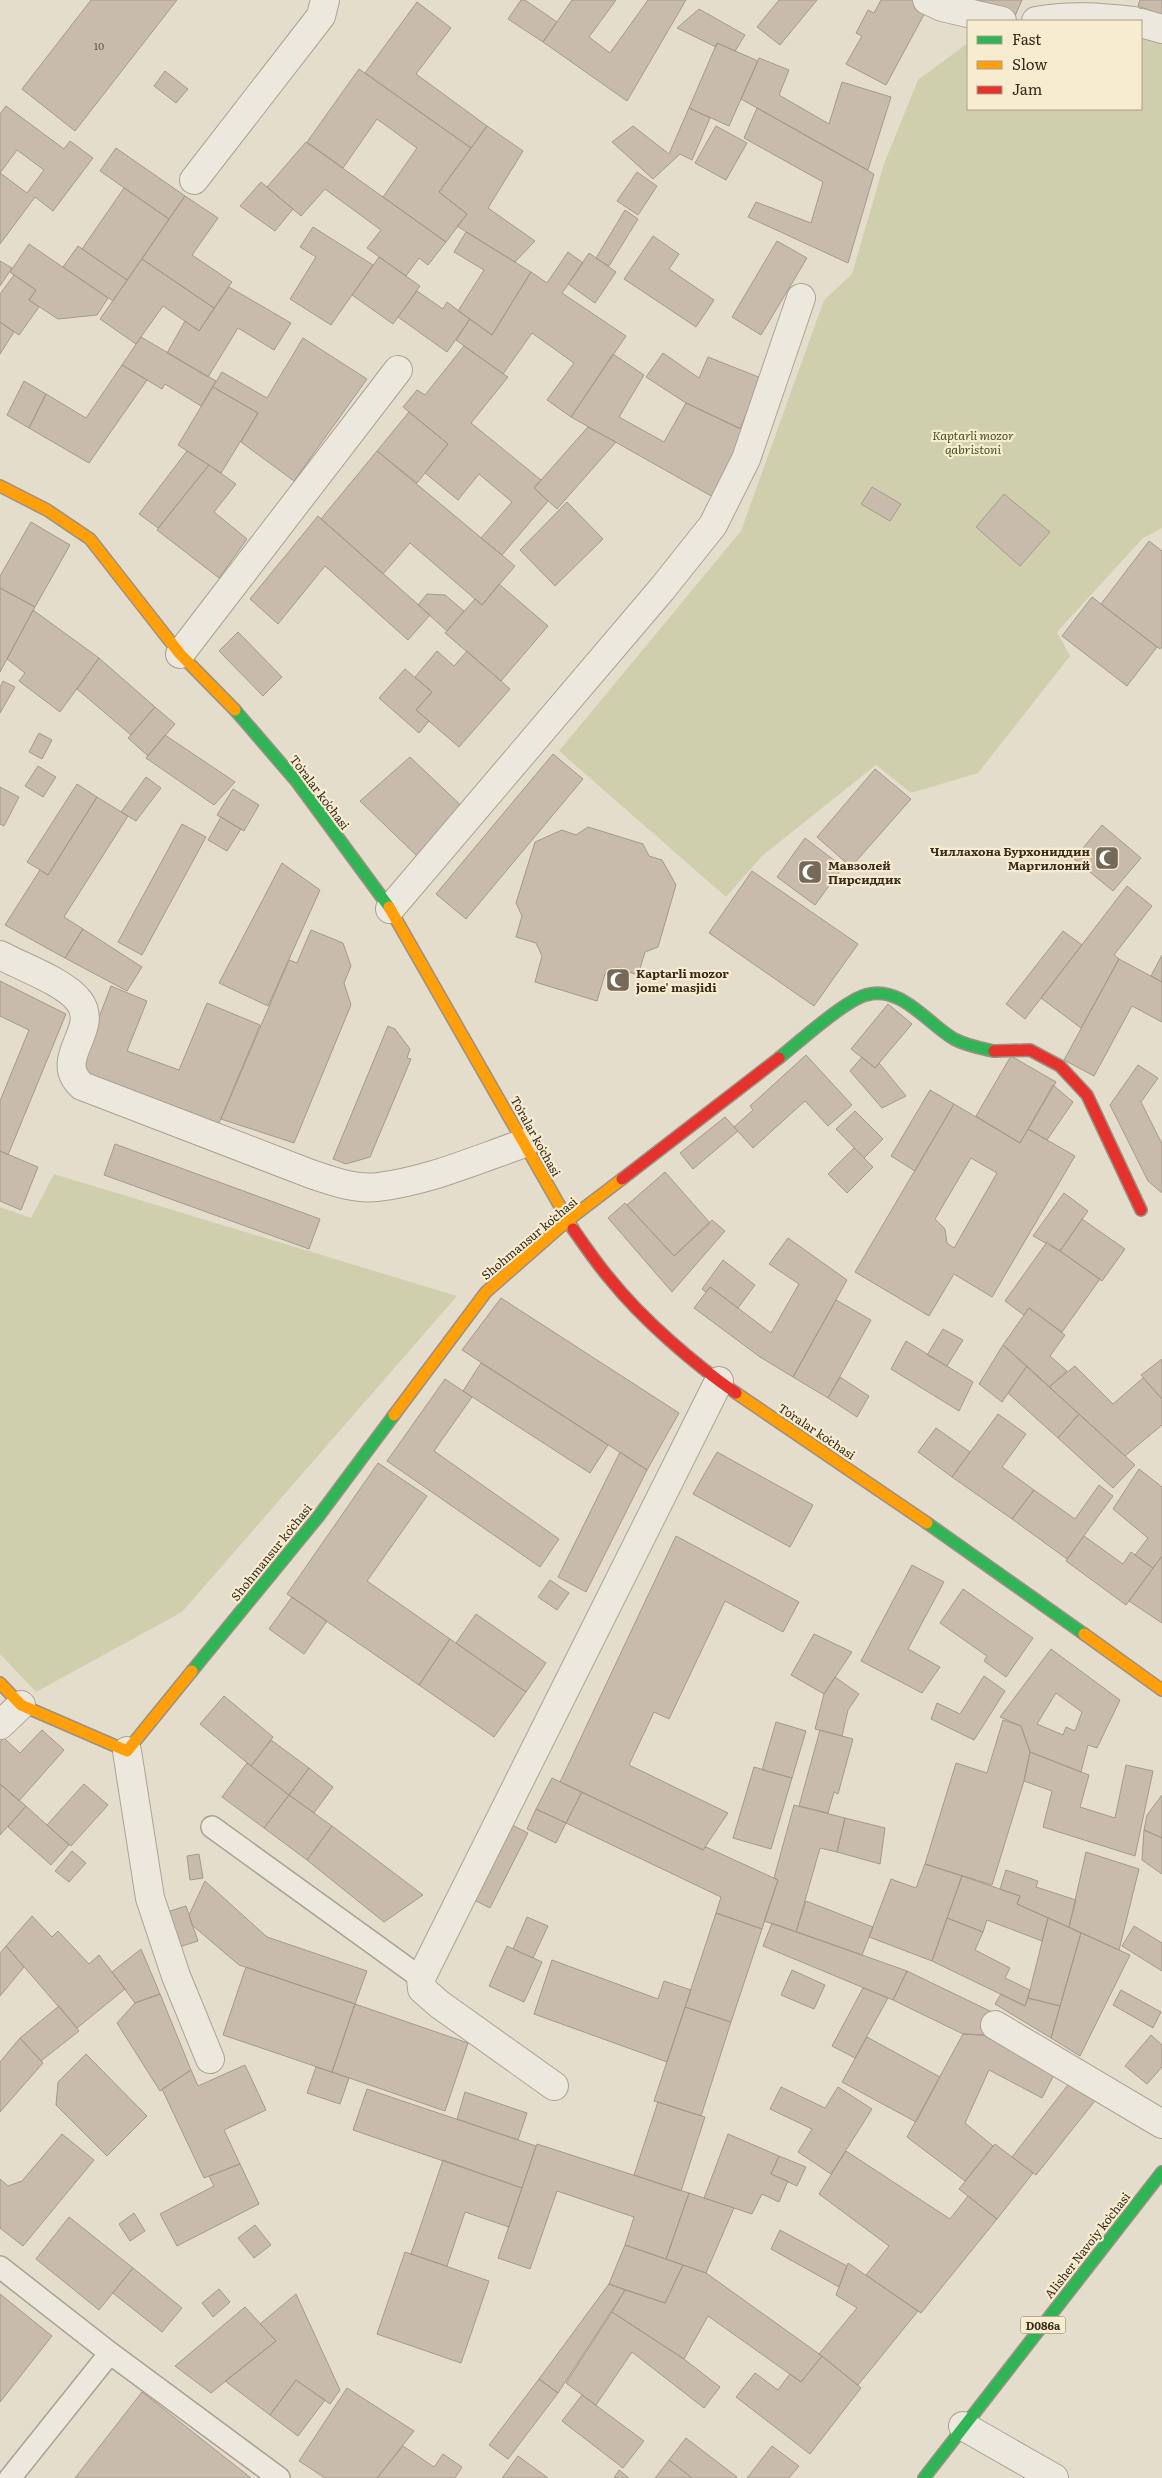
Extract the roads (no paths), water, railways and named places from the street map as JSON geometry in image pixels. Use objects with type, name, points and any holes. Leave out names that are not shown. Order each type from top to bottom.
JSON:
[{"type":"street","points":[[194,180],[321,16],[325,0]]},
{"type":"street","points":[[934,3],[998,20]]},
{"type":"street","points":[[1041,20],[1056,17],[1093,16],[1125,20]]},
{"type":"street","points":[[1142,23],[1162,29]]},
{"type":"street","points":[[390,909],[656,597],[713,525],[746,459],[801,298]]},
{"type":"street","points":[[180,654],[398,370]]},
{"type":"street","name":"Toʻralar koʻchasi","points":[[0,486],[47,510],[90,539],[180,654],[241,717],[297,782],[390,909],[568,1221],[610,1280],[654,1325],[719,1381],[932,1526],[1162,1690]]},
{"type":"street","points":[[0,955],[59,986],[80,1002],[85,1020],[70,1067],[74,1079],[82,1086],[311,1174],[342,1184],[377,1187],[428,1177],[525,1143]]},
{"type":"street","name":"Shohmansur koʻchasi","points":[[127,1751],[318,1518],[486,1292],[568,1221],[850,1003],[864,995],[873,993],[898,997],[954,1039],[969,1046],[1002,1052],[1030,1050],[1060,1066],[1087,1095],[1141,1210]]},
{"type":"street","points":[[554,2086],[438,2004],[422,1989],[420,1978],[719,1381]]},
{"type":"street","points":[[0,1683],[21,1705],[127,1751],[150,1898],[176,1976],[210,2059]]},
{"type":"street","points":[[0,1725],[21,1705]]},
{"type":"street","points":[[996,2025],[1162,2124]]},
{"type":"street","name":"Alisher Navoiy koʻchasi","points":[[924,2478],[1162,2172]]},
{"type":"street","points":[[964,2426],[1054,2478]]},
{"type":"lane","points":[[212,1827],[420,1978]]},
{"type":"lane","points":[[0,2267],[110,2353],[279,2478]]},
{"type":"lane","points":[[10,2478],[110,2353]]},
{"type":"place","name":"Чиллахона Бурхониддин Маргилоний","points":[[1107,858]]},
{"type":"place","name":"Мавзолей Пирсиддик","points":[[810,872]]},
{"type":"place","name":"Kaptarli mozor jome' masjidi","points":[[618,980]]},
{"type":"park label","name":"Kaptarli mozor qabristoni","points":[[973,442]]}]
